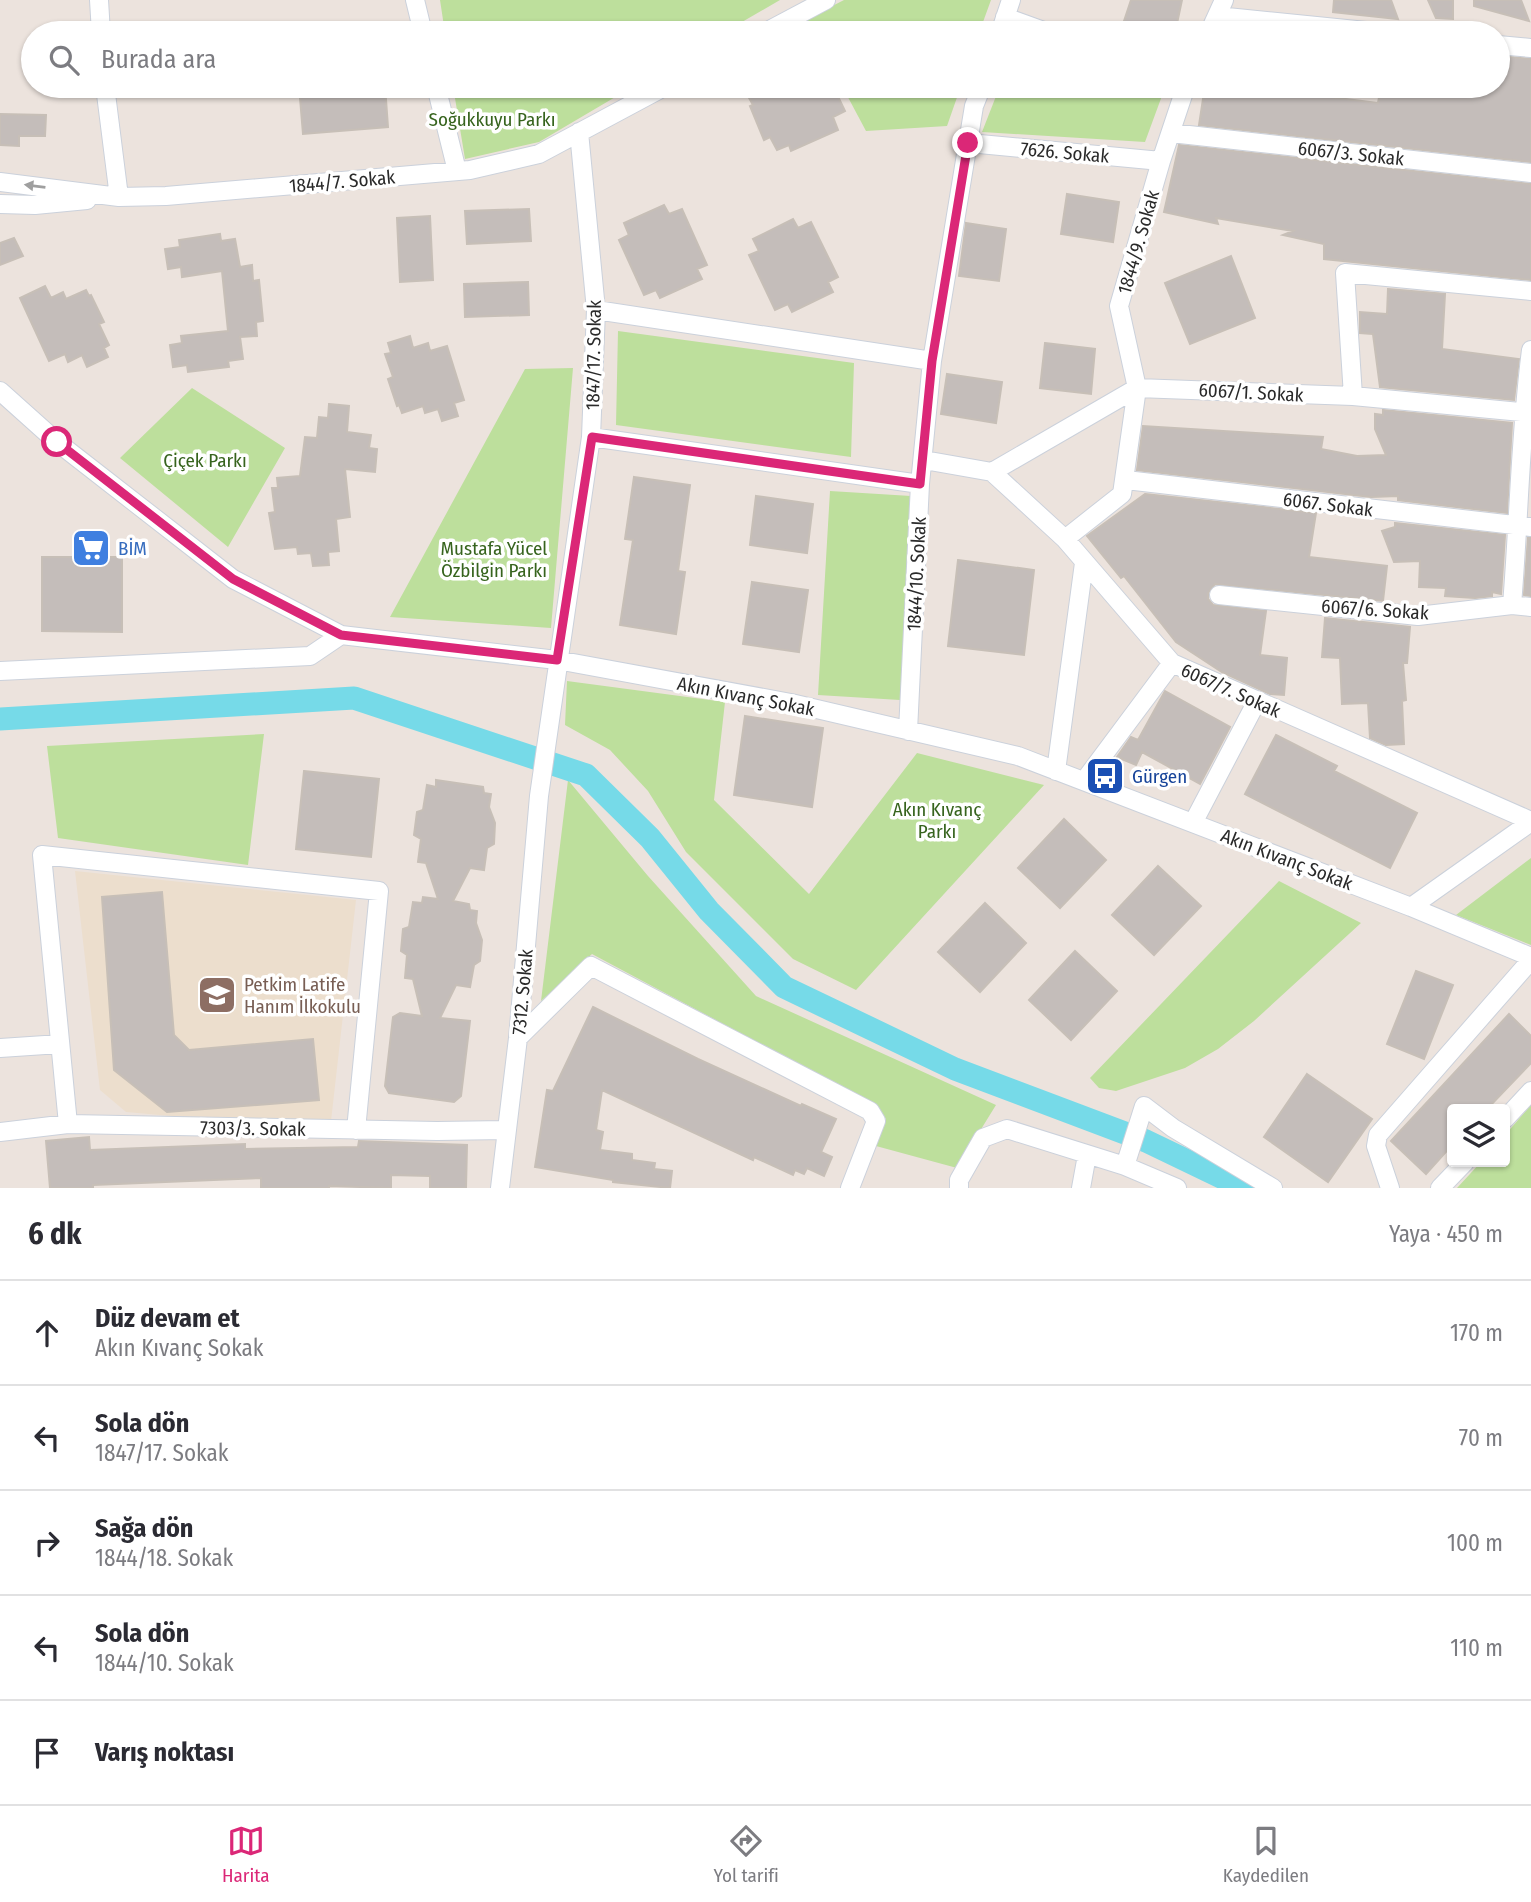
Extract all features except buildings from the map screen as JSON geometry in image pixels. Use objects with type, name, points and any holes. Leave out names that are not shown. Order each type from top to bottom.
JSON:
[{"type":"street","points":[[99,0],[100,21]]},
{"type":"street","points":[[415,0],[420,21]]},
{"type":"street","points":[[787,21],[826,0]]},
{"type":"street","points":[[1003,21],[1011,0]]},
{"type":"street","points":[[1221,8],[1307,21]]},
{"type":"street","points":[[1510,45],[1531,48]]},
{"type":"street","points":[[0,204],[34,205],[119,197],[107,98]]},
{"type":"street","points":[[439,98],[457,171]]},
{"type":"street","name":"1844/7. Sokak","points":[[0,182],[119,197],[166,196],[457,171],[539,154],[643,98]]},
{"type":"street","name":"1844/10. Sokak","points":[[908,730],[920,484],[932,361],[977,98]]},
{"type":"street","name":"1844/9. Sokak","points":[[1126,480],[1137,388],[1119,306],[1182,98]]},
{"type":"street","name":"1847/17. Sokak","points":[[550,715],[592,437],[596,310],[579,132]]},
{"type":"street","name":"6067/3. Sokak","points":[[1171,134],[1531,173]]},
{"type":"street","name":"7626. Sokak","points":[[968,143],[1161,161]]},
{"type":"street","points":[[1353,396],[1345,273],[1531,290]]},
{"type":"street","points":[[596,310],[932,361]]},
{"type":"street","points":[[1512,605],[1525,527],[1531,350]]},
{"type":"street","points":[[924,460],[992,472],[1137,388]]},
{"type":"street","name":"6067/1. Sokak","points":[[1137,388],[1353,396],[1527,413]]},
{"type":"street","name":"Akın Kıvanç Sokak","points":[[0,391],[57,442],[233,579],[341,635],[557,660],[792,704],[1018,756],[1411,907],[1531,958]]},
{"type":"street","points":[[592,437],[920,484]]},
{"type":"street","name":"6067/7. Sokak","points":[[992,472],[1065,539],[1172,663],[1531,822]]},
{"type":"street","points":[[1065,539],[1122,494],[1126,480]]},
{"type":"street","name":"6067. Sokak","points":[[1126,480],[1525,527]]},
{"type":"street","points":[[1056,771],[1084,563]]},
{"type":"street","name":"6067/6. Sokak","points":[[1219,595],[1418,615],[1512,605],[1531,607]]},
{"type":"street","points":[[0,671],[310,656],[341,635]]},
{"type":"street","points":[[1084,781],[1172,663]]},
{"type":"street","points":[[1193,823],[1257,701]]},
{"type":"street","name":"7312. Sokak","points":[[500,1188],[518,1038],[539,796],[550,715]]},
{"type":"street","points":[[1411,907],[1531,822]]},
{"type":"street","points":[[68,1125],[42,855],[379,891],[356,1130]]},
{"type":"street","points":[[1390,1188],[1376,1146],[1378,1135],[1531,958]]},
{"type":"street","points":[[518,1038],[591,966],[870,1111],[876,1121],[850,1188]]},
{"type":"street","points":[[0,1048],[60,1044]]},
{"type":"street","points":[[1510,1113],[1531,1090]]},
{"type":"street","points":[[1126,1162],[1144,1106],[1173,1128],[1273,1188]]},
{"type":"street","name":"7303/3. Sokak","points":[[0,1132],[68,1125],[506,1130]]},
{"type":"street","points":[[959,1184],[983,1138],[1007,1129],[1087,1155],[1126,1162],[1177,1188]]},
{"type":"street","points":[[1082,1188],[1087,1155]]},
{"type":"street","points":[[1440,1188],[1460,1167]]},
{"type":"shaded area","name":"Petkim Latife Hanım İlkokulu","points":[[75,871],[356,900],[330,1130],[126,1112],[100,1090]]},
{"type":"green space","points":[[440,0],[780,0],[744,21],[443,21]]},
{"type":"green space","points":[[844,0],[991,0],[983,21],[807,19]]},
{"type":"green space","name":"Soğukkuyu Parkı","points":[[455,98],[614,98],[539,142],[465,159]]},
{"type":"green space","points":[[848,98],[957,98],[947,126],[866,131]]},
{"type":"green space","points":[[995,98],[1161,98],[1145,142],[982,132]]},
{"type":"green space","points":[[618,331],[854,363],[851,457],[616,425]]},
{"type":"green space","name":"Mustafa Yücel Özbilgin Parkı","points":[[573,368],[551,628],[390,617],[525,369]]},
{"type":"green space","name":"Çiçek Parkı","points":[[192,388],[285,448],[228,547],[120,458]]},
{"type":"green space","points":[[830,491],[911,496],[900,700],[818,695]]},
{"type":"green space","name":"Akın Kıvanç Parkı","points":[[567,681],[725,702],[714,800],[809,894],[917,753],[1044,785],[856,990],[793,959],[686,852],[648,791],[610,750],[565,725]]},
{"type":"green space","points":[[264,734],[248,865],[58,838],[47,746]]},
{"type":"green space","points":[[568,780],[648,876],[756,996],[996,1105],[957,1168],[876,1146],[886,1119],[873,1104],[592,954],[541,1001]]},
{"type":"green space","points":[[1531,858],[1531,945],[1456,915]]},
{"type":"green space","points":[[1279,881],[1361,923],[1254,1021],[1218,1049],[1185,1068],[1116,1091],[1099,1088],[1090,1078]]},
{"type":"green space","points":[[1531,1105],[1531,1188],[1457,1188],[1476,1167],[1510,1167],[1510,1129]]},
{"type":"waterway","points":[[0,719],[354,698],[586,775],[650,838],[709,911],[784,987],[955,1069],[1146,1141],[1244,1188]]},
{"type":"place","name":"BİM","points":[[91,548]]},
{"type":"place","name":"Gürgen","points":[[1105,776]]},
{"type":"place","name":"Petkim Latife Hanım İlkokulu","points":[[217,995]]},
{"type":"route","points":[[57,442],[233,579],[341,635],[557,660],[592,437],[920,484],[932,361],[968,143]]}]
